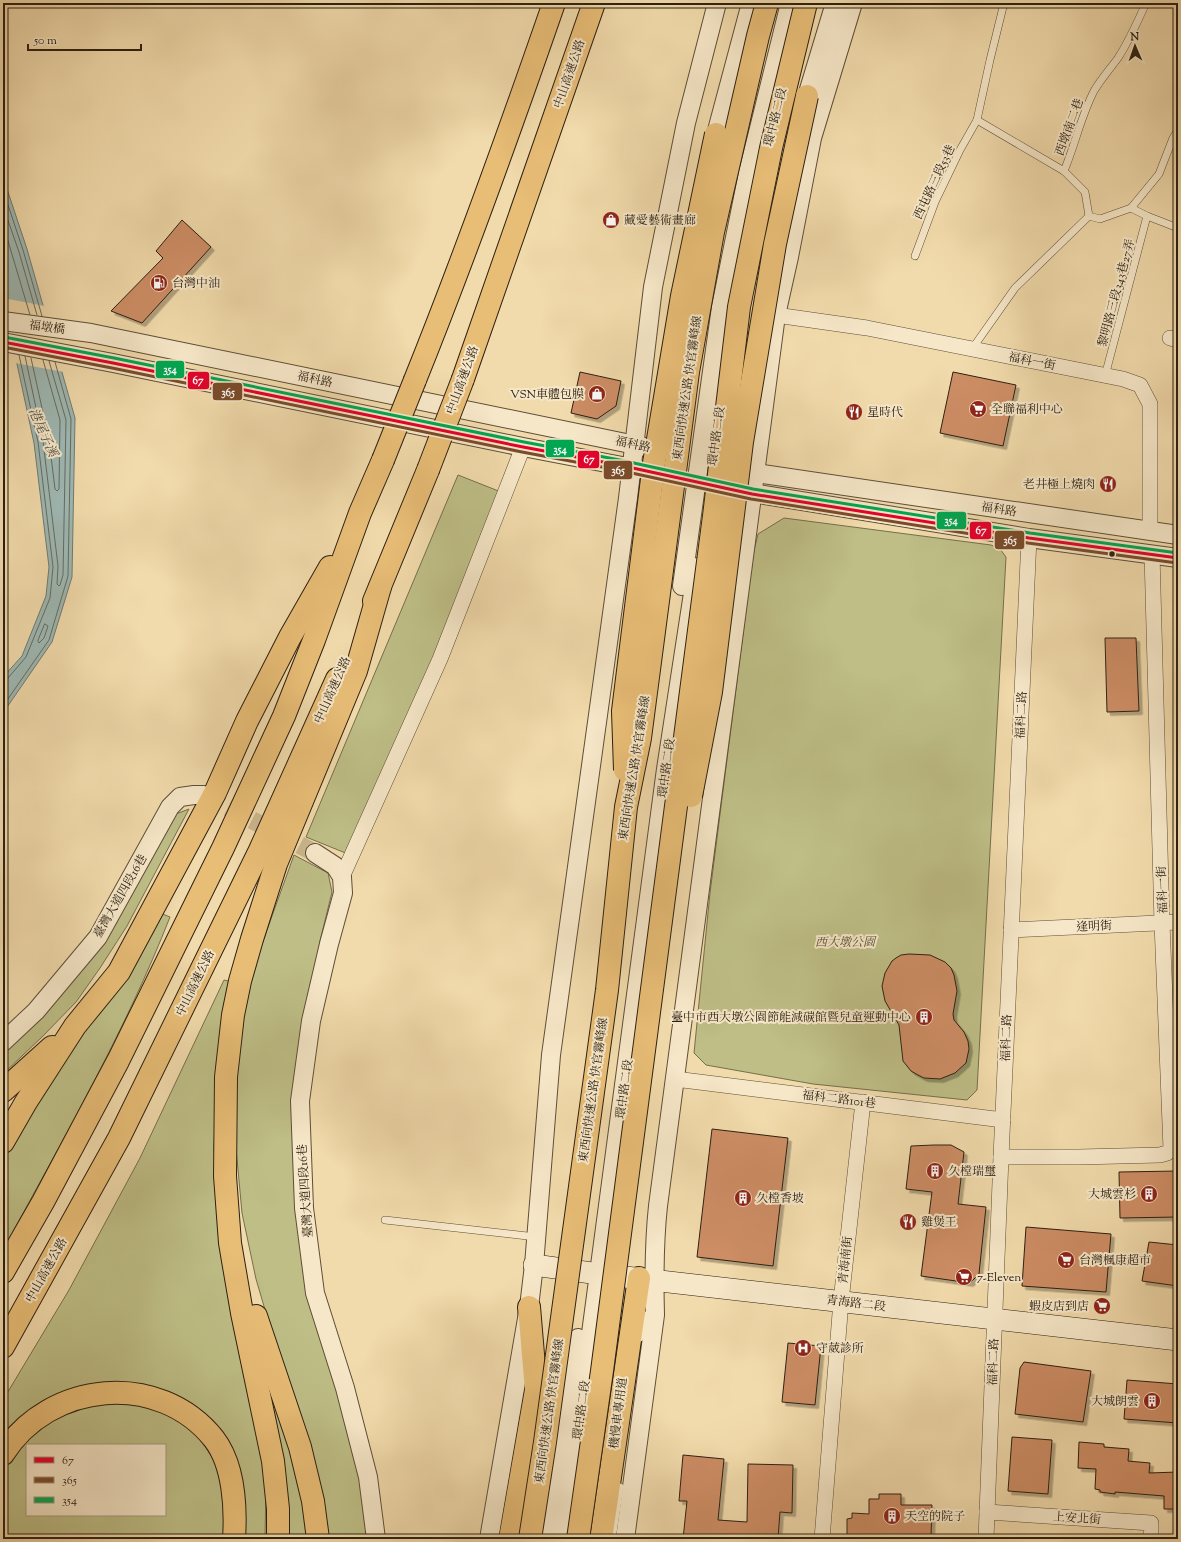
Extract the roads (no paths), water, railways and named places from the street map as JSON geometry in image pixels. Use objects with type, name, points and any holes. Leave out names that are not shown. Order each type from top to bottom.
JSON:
[{"type":"highway","points":[[3,1272],[43,1202],[118,1061],[223,848],[284,716],[314,640],[360,513],[444,310],[492,180],[554,3]]},
{"type":"highway","name":"中山高速公路","points":[[3,1347],[119,1138],[260,850],[380,587],[428,470],[463,379],[594,3]]},
{"type":"highway","name":"東西向快速公路 快官霧峰線","points":[[530,1539],[545,1442],[606,998],[626,807],[640,738],[688,372],[700,297],[713,232],[767,3]]},
{"type":"highway","points":[[578,1539],[602,1371],[739,307],[770,148],[805,3]]},
{"type":"highway","points":[[660,927],[686,819],[711,692],[742,442],[775,244],[807,96]]},
{"type":"highway","points":[[626,807],[623,711],[654,463],[682,296],[716,134]]},
{"type":"highway","points":[[3,1142],[26,1102],[75,1026],[118,972],[215,793],[247,721],[290,637],[360,513]]},
{"type":"highway","points":[[278,1539],[278,1509],[273,1461],[242,1313],[230,1242],[225,1176],[226,1077],[233,1016],[240,981],[252,939],[276,864],[356,671],[380,587]]},
{"type":"highway","points":[[3,1091],[75,1026]]},
{"type":"highway","points":[[225,1176],[259,1326],[300,1447],[313,1501],[318,1539]]},
{"type":"highway","points":[[601,1539],[613,1448],[649,1283]]},
{"type":"highway","points":[[510,1539],[531,1381],[529,1307]]},
{"type":"highway","points":[[3,1454],[25,1427],[51,1409],[65,1402],[95,1394],[111,1392],[133,1394],[161,1401],[190,1417],[215,1440],[223,1457],[232,1489],[235,1524],[234,1539]]},
{"type":"main road","name":"青海路二段","points":[[534,1265],[593,1273],[649,1283],[841,1301],[994,1320],[1178,1340]]},
{"type":"street","points":[[489,1539],[529,1307],[537,1237],[551,1055],[632,468],[653,287],[686,123],[717,3]]},
{"type":"street","points":[[716,134],[751,3]]},
{"type":"street","name":"環中路二段","points":[[562,1539],[593,1273],[706,461],[721,306],[748,173],[790,3]]},
{"type":"street","name":"環中路二段","points":[[706,461],[763,163],[805,3]]},
{"type":"street","points":[[807,96],[835,3]]},
{"type":"street","points":[[625,1539],[655,1315],[649,1283],[658,1206],[776,315],[812,138],[853,3]]},
{"type":"street","name":"福科一街","points":[[776,315],[867,328],[1123,379],[1140,385],[1150,404],[1150,532]]},
{"type":"street","name":"福墩橋","points":[[3,321],[91,333]]},
{"type":"street","name":"福科路","points":[[91,333],[634,444],[756,473],[1178,536]]},
{"type":"street","name":"福墩橋","points":[[3,342],[113,363]]},
{"type":"street","name":"福科路","points":[[113,363],[632,468],[752,494],[1029,538],[1178,558]]},
{"type":"street","points":[[342,877],[440,659],[523,447]]},
{"type":"street","name":"福科二路","points":[[986,1539],[1001,1157],[1029,538]]},
{"type":"street","name":"福科一街","points":[[1001,1157],[1160,1155],[1167,1153],[1171,1149],[1162,923],[1152,554]]},
{"type":"street","name":"臺灣大道四段16巷","points":[[3,1042],[36,1011],[98,937],[170,807],[180,797],[204,795]]},
{"type":"street","points":[[315,853],[335,866],[342,877]]},
{"type":"street","name":"臺灣大道四段16巷","points":[[342,877],[342,893],[311,1021],[300,1101],[304,1208],[315,1293],[345,1388],[365,1463],[376,1539]]},
{"type":"street","name":"逢明街","points":[[1011,930],[1178,922]]},
{"type":"street","name":"福科二路101巷","points":[[675,1079],[1003,1120]]},
{"type":"street","name":"青海南街","points":[[822,1539],[841,1301],[863,1102]]},
{"type":"street","name":"環中路二段","points":[[548,1539],[593,1273]]},
{"type":"street","name":"上安北街","points":[[987,1512],[1151,1524],[1151,1539]]},
{"type":"lane","name":"西屯路三段53巷","points":[[915,256],[935,202],[960,150],[977,120],[1004,3]]},
{"type":"lane","name":"西墩南二巷","points":[[1089,216],[1084,192],[1064,172],[1073,151],[1084,112],[1094,90],[1118,57],[1146,3]]},
{"type":"lane","points":[[977,120],[1064,172]]},
{"type":"lane","points":[[972,349],[1015,288],[1089,216],[1100,219],[1131,208],[1158,174],[1173,138],[1178,130]]},
{"type":"lane","points":[[1131,208],[1178,228]]},
{"type":"lane","name":"黎明路三段343巷27弄","points":[[1105,376],[1147,216]]},
{"type":"lane","points":[[385,1220],[537,1237]]},
{"type":"lane","points":[[639,1342],[649,1283]]},
{"type":"lane","points":[[612,1539],[621,1479]]},
{"type":"water","name":"港尾子溪","points":[[3,177],[27,249],[75,418],[72,577],[52,642],[3,713],[3,677],[22,656],[46,596],[49,567],[34,443],[3,299]]},
{"type":"tunnel","points":[[204,795],[315,853]]},
{"type":"place","name":"藏愛藝術畫廊","points":[[611,220]]},
{"type":"place","name":"台灣中油","points":[[159,283]]},
{"type":"place","name":"VSN車體包膜","points":[[597,394]]},
{"type":"place","name":"全聯福利中心","points":[[978,409]]},
{"type":"place","name":"星時代","points":[[854,412]]},
{"type":"place","name":"老井極上燒肉","points":[[1108,484]]},
{"type":"place","name":"臺中市西大墩公園節能減碳館暨兒童運動中心","points":[[924,1017]]},
{"type":"place","name":"久樘瑞璽","points":[[935,1171]]},
{"type":"place","name":"大城雲杉","points":[[1149,1194]]},
{"type":"place","name":"久樘香坡","points":[[743,1198]]},
{"type":"place","name":"雞煲王","points":[[908,1222]]},
{"type":"place","name":"台灣楓康超市","points":[[1066,1260]]},
{"type":"place","name":"7-Eleven","points":[[964,1277]]},
{"type":"place","name":"蝦皮店到店","points":[[1102,1306]]},
{"type":"place","name":"守葳診所","points":[[803,1348]]},
{"type":"place","name":"大城朗雲","points":[[1152,1401]]},
{"type":"place","name":"天空的院子","points":[[892,1516]]},
{"type":"park label","name":"西大墩公園","points":[[845,942]]}]
